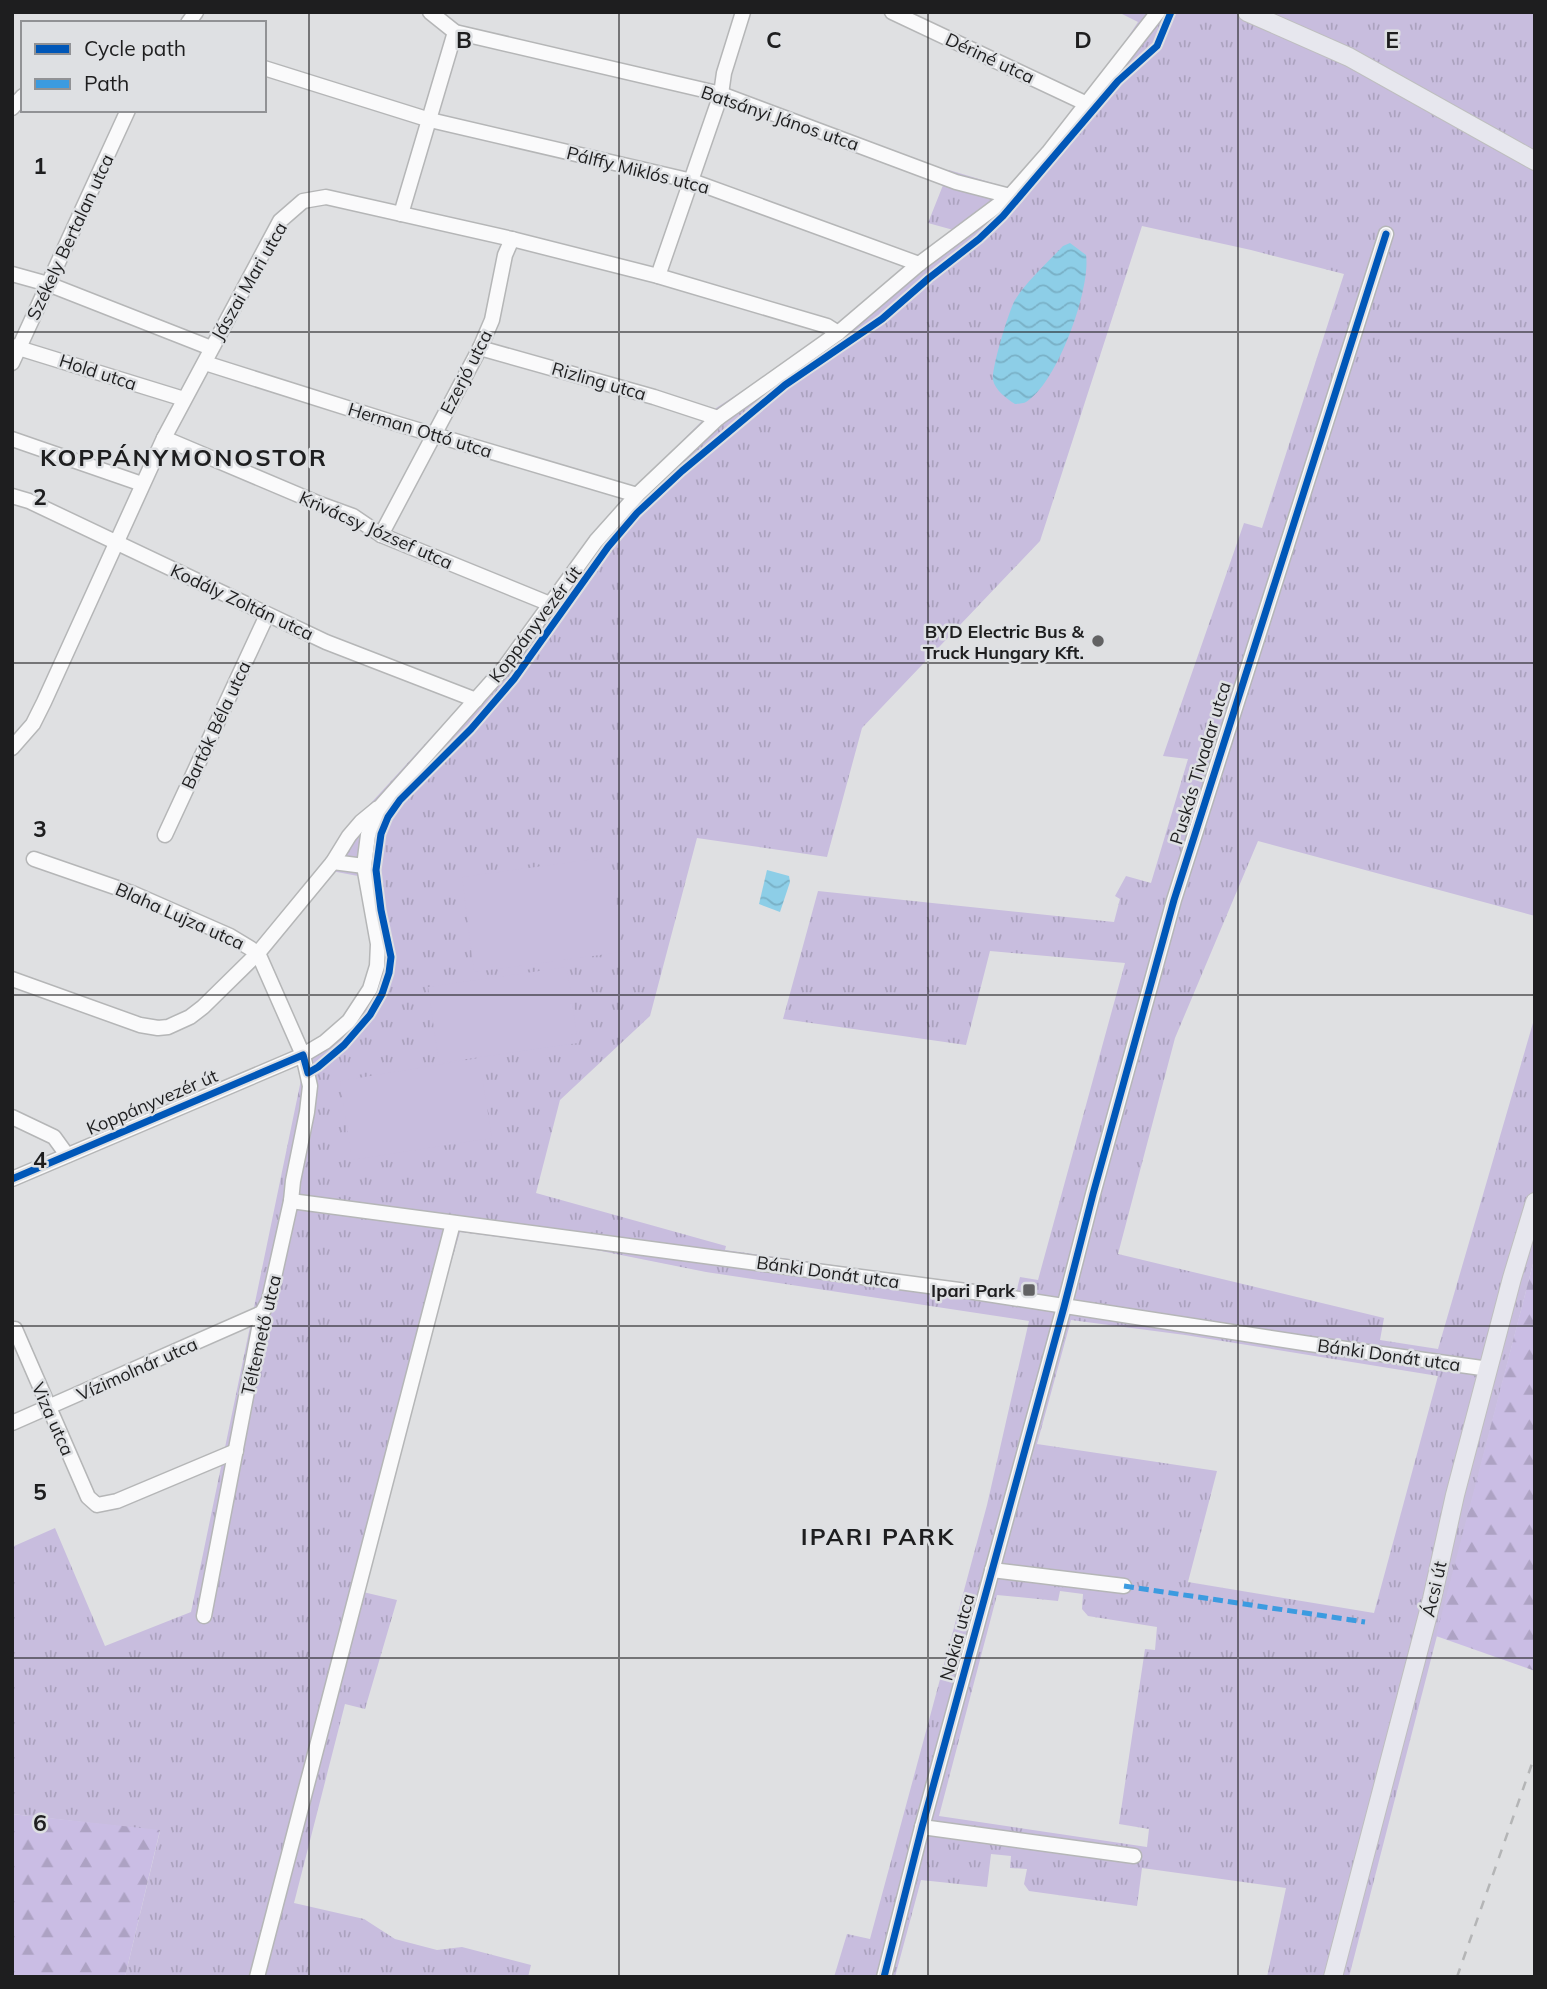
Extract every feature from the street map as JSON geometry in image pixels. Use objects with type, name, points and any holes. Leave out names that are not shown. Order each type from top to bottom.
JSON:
[{"type":"main road","points":[[1247,12],[1349,57],[1535,162]]},
{"type":"main road","points":[[1513,151],[1535,173]]},
{"type":"main road","name":"Ácsi út","points":[[1333,1977],[1432,1600],[1455,1495],[1535,1202]]},
{"type":"street","name":"Batsányi János utca","points":[[430,12],[444,17],[456,32],[721,94],[956,182],[1010,196]]},
{"type":"street","points":[[659,276],[721,94],[724,73],[743,12]]},
{"type":"street","name":"Dériné utca","points":[[892,12],[1087,104]]},
{"type":"street","name":"Koppányvezér út","points":[[12,1179],[303,1055],[325,1042],[349,1021],[370,989],[377,965],[379,944],[364,866],[368,835],[382,805],[504,668],[596,541],[637,495],[718,418],[838,333],[919,264],[1010,196],[1087,104],[1158,12]]},
{"type":"street","points":[[401,214],[456,32]]},
{"type":"street","name":"Pálffy Miklós utca","points":[[266,69],[430,120],[692,181],[919,264]]},
{"type":"street","name":"Székely Bertalan utca","points":[[12,363],[16,346],[48,284],[127,112]]},
{"type":"street","name":"Jászai Mari utca","points":[[12,748],[33,724],[142,484],[211,348],[280,221],[303,201],[326,197],[512,239],[659,276],[827,327],[838,333]]},
{"type":"street","name":"Puskás Tivadar utca","points":[[1064,1307],[1174,900],[1386,234]]},
{"type":"street","name":"Ezerjó utca","points":[[381,535],[480,348],[492,320],[505,255],[512,239]]},
{"type":"street","points":[[12,274],[48,284],[211,348]]},
{"type":"street","name":"Hold utca","points":[[16,346],[184,399]]},
{"type":"street","name":"Rizling utca","points":[[480,348],[718,418]]},
{"type":"street","name":"Herman Ottó utca","points":[[205,363],[637,495]]},
{"type":"street","name":"Krivácsy József utca","points":[[164,438],[353,516],[381,535],[550,604]]},
{"type":"street","points":[[12,439],[142,484]]},
{"type":"street","name":"Kodály Zoltán utca","points":[[12,496],[29,501],[326,642],[476,700]]},
{"type":"street","name":"Bartók Béla utca","points":[[165,835],[268,615]]},
{"type":"street","points":[[12,979],[140,1025],[168,1027],[190,1017],[258,953],[333,863],[338,851],[355,829],[382,805]]},
{"type":"street","name":"Blaha Lujza utca","points":[[34,859],[132,893],[230,936],[258,953],[303,1055]]},
{"type":"street","points":[[333,863],[364,866]]},
{"type":"street","name":"Téltemető utca","points":[[204,1616],[262,1313],[269,1300],[291,1201],[309,1098],[308,1073],[303,1055]]},
{"type":"street","points":[[12,1117],[54,1137],[67,1155]]},
{"type":"street","name":"Bánki Donát utca","points":[[291,1201],[868,1277],[1310,1345],[1489,1368]]},
{"type":"street","points":[[257,1977],[453,1223]]},
{"type":"street","name":"Nokia utca","points":[[884,1977],[1064,1307]]},
{"type":"street","name":"Vízimolnár utca","points":[[12,1423],[262,1313]]},
{"type":"street","name":"Viza utca","points":[[15,1329],[88,1497],[97,1505],[117,1501],[236,1451]]},
{"type":"street","points":[[992,1570],[1124,1586]]},
{"type":"street","points":[[922,1828],[1134,1856]]},
{"type":"green space","points":[[1118,12],[1535,12],[1535,916],[1258,841],[1175,1038],[1118,1254],[1384,1318],[1380,1340],[1438,1349],[1535,1016],[1535,1256],[1349,1977],[1267,1977],[1286,1888],[1142,1868],[1137,1906],[1029,1891],[1024,1884],[1027,1869],[1010,1868],[1011,1856],[991,1854],[987,1887],[921,1880],[895,1977],[834,1977],[847,1934],[870,1939],[987,1505],[1029,1321],[706,1272],[591,1249],[460,1232],[421,1365],[363,1592],[397,1600],[365,1709],[345,1704],[294,1903],[364,1919],[395,1939],[437,1950],[462,1947],[531,1965],[528,1977],[125,1977],[160,1831],[12,1814],[12,1547],[55,1528],[105,1646],[191,1612],[302,1075],[292,1051],[323,1037],[337,1027],[360,996],[373,959],[371,928],[358,876],[321,869],[339,838],[435,733],[485,685],[572,561],[622,501],[713,410],[826,337],[957,231],[928,223],[949,170],[1009,188],[1078,112],[1138,22]],"holes":[[[1142,226],[1344,274],[1262,528],[1244,523],[1163,756],[1188,759],[1151,883],[1126,876],[1115,896],[1120,899],[1114,922],[818,891],[783,1019],[966,1045],[990,951],[1125,963],[1038,1280],[1020,1277],[1016,1293],[725,1250],[726,1246],[536,1193],[560,1100],[650,1016],[697,838],[827,857],[862,728],[1040,541]],[[1071,1320],[1185,1335],[1438,1376],[1374,1613],[1188,1582],[1217,1471],[1037,1444]],[[1060,1591],[1083,1594],[1082,1609],[1088,1616],[1157,1627],[1155,1650],[1145,1649],[1119,1824],[1149,1829],[1147,1847],[939,1816],[997,1595],[1058,1601]]]},
{"type":"green space","points":[[609,857],[622,952],[474,972],[462,877]]},
{"type":"green space","points":[[567,967],[578,1043],[439,1063],[428,987]]},
{"type":"green space","points":[[479,1058],[492,1138],[352,1160],[340,1081]]},
{"type":"green space","points":[[1535,1256],[1535,1671],[1436,1636]]},
{"type":"green space","points":[[12,1814],[160,1830],[125,1977],[12,1977]]},
{"type":"water","points":[[1070,243],[1086,255],[1086,270],[1070,334],[1060,357],[1038,392],[1026,402],[1015,404],[999,391],[993,380],[1009,315],[1025,286],[1063,246]]},
{"type":"water","points":[[767,870],[789,876],[790,882],[780,912],[759,904]]},
{"type":"railway","points":[[1457,1977],[1535,1755]]},
{"type":"marked path","points":[[1124,1586],[1365,1622]]},
{"type":"cycle path","points":[[12,1179],[303,1055],[308,1073],[344,1045],[370,1015],[382,994],[389,973],[391,957],[376,870],[381,834],[388,817],[400,800],[471,729],[514,679],[608,547],[637,513],[682,471],[785,385],[882,319],[979,239],[1003,216],[1118,81],[1157,46],[1171,12]]},
{"type":"cycle path","points":[[884,1977],[922,1827],[1174,900],[1386,234]]},
{"type":"place","name":"BYD Electric Bus & Truck Hungary Kft.","points":[[1098,641]]},
{"type":"place","name":"Ipari Park","points":[[1029,1290]]},
{"type":"district","name":"KOPPÁNYMONOSTOR","points":[[184,457]]},
{"type":"district","name":"IPARI PARK","points":[[878,1536]]}]
